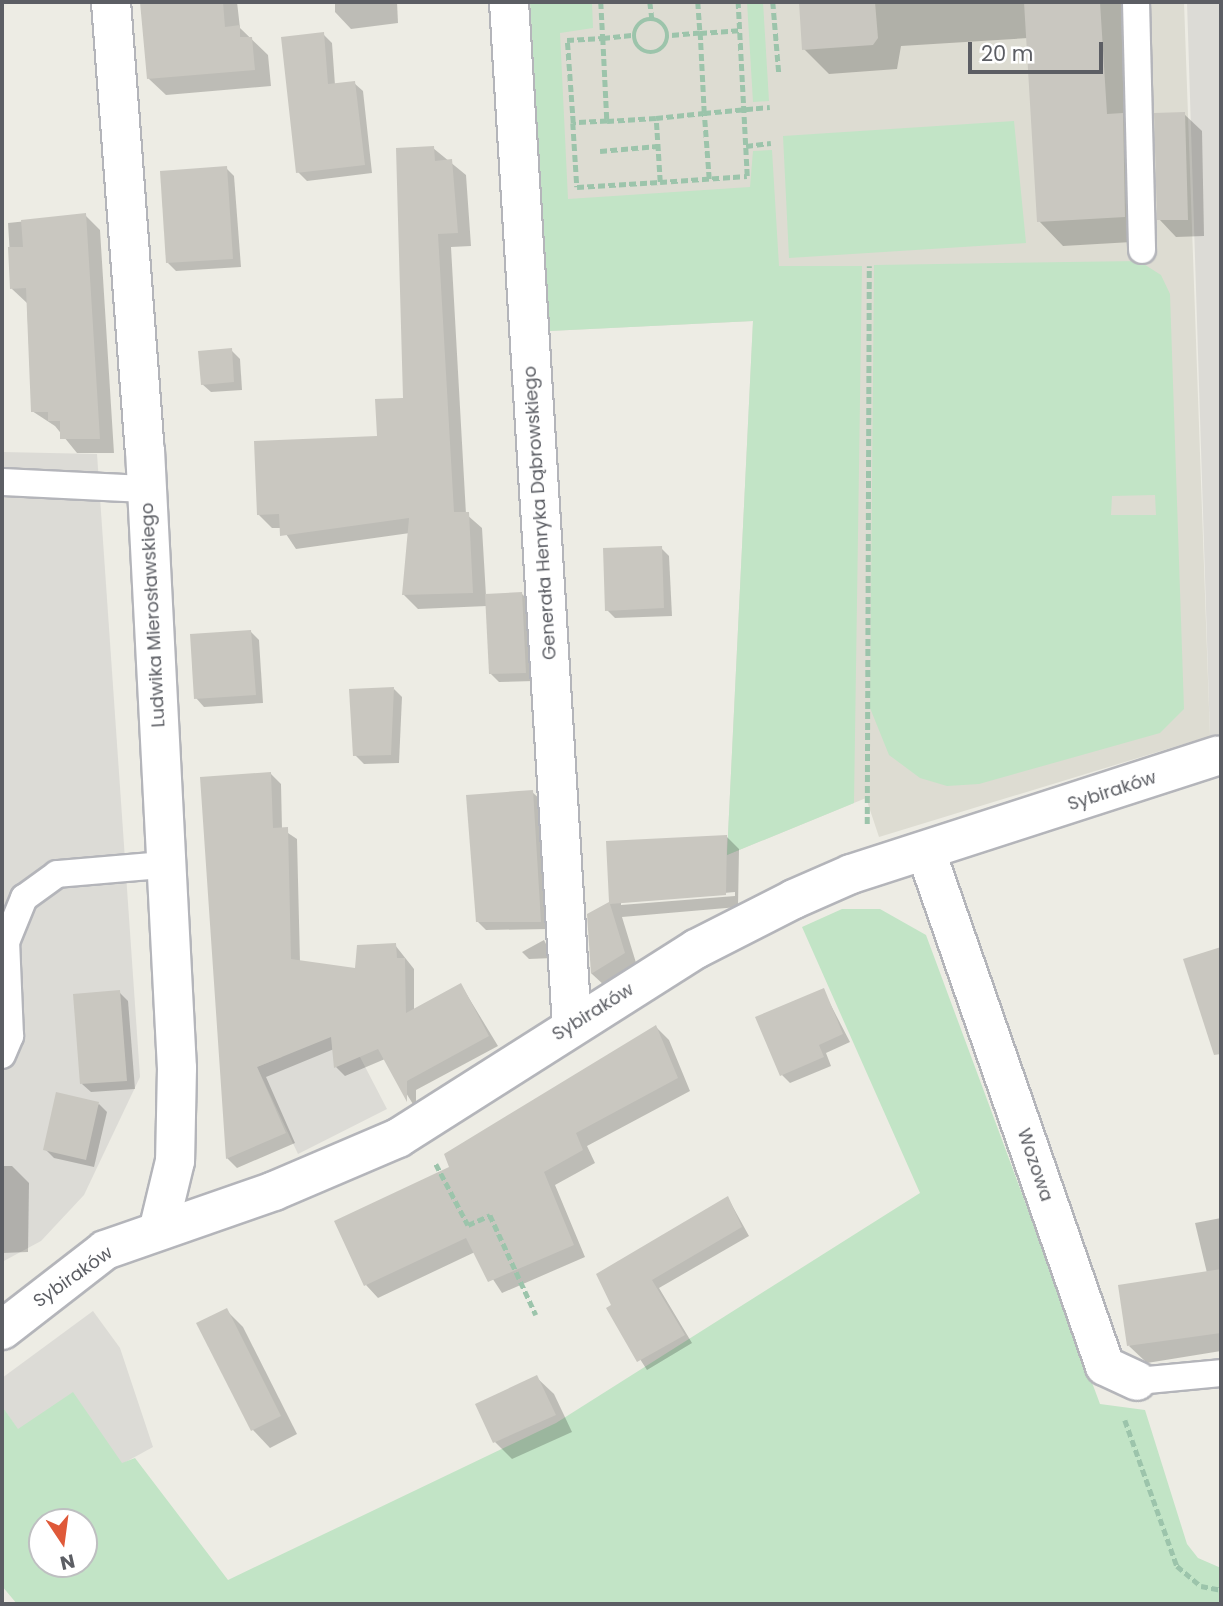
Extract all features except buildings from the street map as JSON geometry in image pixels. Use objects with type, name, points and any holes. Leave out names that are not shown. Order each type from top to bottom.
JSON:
[{"type":"street","name":"Ludwika Mierosławskiego","points":[[111,2],[147,489],[163,865],[177,1068],[175,1161],[159,1227]]},
{"type":"street","name":"Generała Henryka Dąbrowskiego","points":[[509,2],[572,1025]]},
{"type":"street","name":"Sybiraków","points":[[2,1330],[105,1250],[159,1227],[274,1191],[417,1126],[696,948],[867,870],[1217,756]]},
{"type":"street","name":"Wozowa","points":[[926,852],[1121,1373]]},
{"type":"lane","points":[[1136,2],[1142,250]]},
{"type":"lane","points":[[2,482],[147,489]]},
{"type":"lane","points":[[2,1055],[10,1036],[6,942],[24,898],[57,874],[163,865]]},
{"type":"lane","points":[[1121,1373],[1221,1373]]},
{"type":"path","points":[[601,2],[607,121]]},
{"type":"path","points":[[650,2],[652,19]]},
{"type":"path","points":[[698,2],[709,179]]},
{"type":"path","points":[[652,19],[634,35],[567,40],[577,187],[747,176],[738,2]]},
{"type":"path","points":[[773,2],[779,74]]},
{"type":"path","points":[[652,19],[662,22],[668,36]]},
{"type":"path","points":[[634,35],[641,50],[651,53],[668,36],[739,30]]},
{"type":"path","points":[[573,123],[769,107]]},
{"type":"path","points":[[656,118],[660,182]]},
{"type":"path","points":[[746,146],[771,144]]},
{"type":"path","points":[[600,151],[658,146]]},
{"type":"path","points":[[867,870],[869,266]]},
{"type":"path","points":[[417,1126],[468,1225],[490,1215],[536,1315]]},
{"type":"path","points":[[1121,1373],[1177,1566],[1201,1586],[1221,1590]]},
{"type":"shaded area","points":[[530,2],[1184,2],[1210,736],[879,837],[866,798],[727,855],[753,321],[549,331]]},
{"type":"shaded area","points":[[1187,2],[1221,2],[1221,736],[1210,736]]},
{"type":"shaded area","points":[[2,452],[97,454],[140,1077],[84,1195],[41,1241],[2,1262]]},
{"type":"shaded area","points":[[279,997],[360,1057],[387,1109],[298,1154],[257,1067],[282,1057]]},
{"type":"shaded area","points":[[93,1311],[120,1348],[153,1447],[122,1464],[18,1430],[2,1406],[2,1378]]},
{"type":"green space","points":[[530,2],[592,2],[593,28],[560,33],[568,199],[750,187],[753,151],[772,150],[779,266],[862,266],[854,803],[727,855],[753,321],[549,331]]},
{"type":"green space","points":[[747,2],[763,2],[769,101],[753,102]]},
{"type":"green space","points":[[1014,121],[1026,243],[789,258],[783,136]]},
{"type":"green space","points":[[1139,261],[1161,275],[1170,294],[1184,709],[1160,733],[979,784],[947,786],[920,778],[889,755],[870,708],[874,265]],"holes":[[[1155,495],[1156,515],[1111,515],[1112,496]]]},
{"type":"green space","points":[[842,909],[880,909],[926,935],[1100,1404],[1145,1410],[1187,1544],[1198,1558],[1221,1568],[1221,1604],[17,1604],[2,1586],[2,1406],[18,1429],[73,1392],[122,1463],[135,1458],[228,1580],[556,1423],[920,1193],[802,927]]}]
